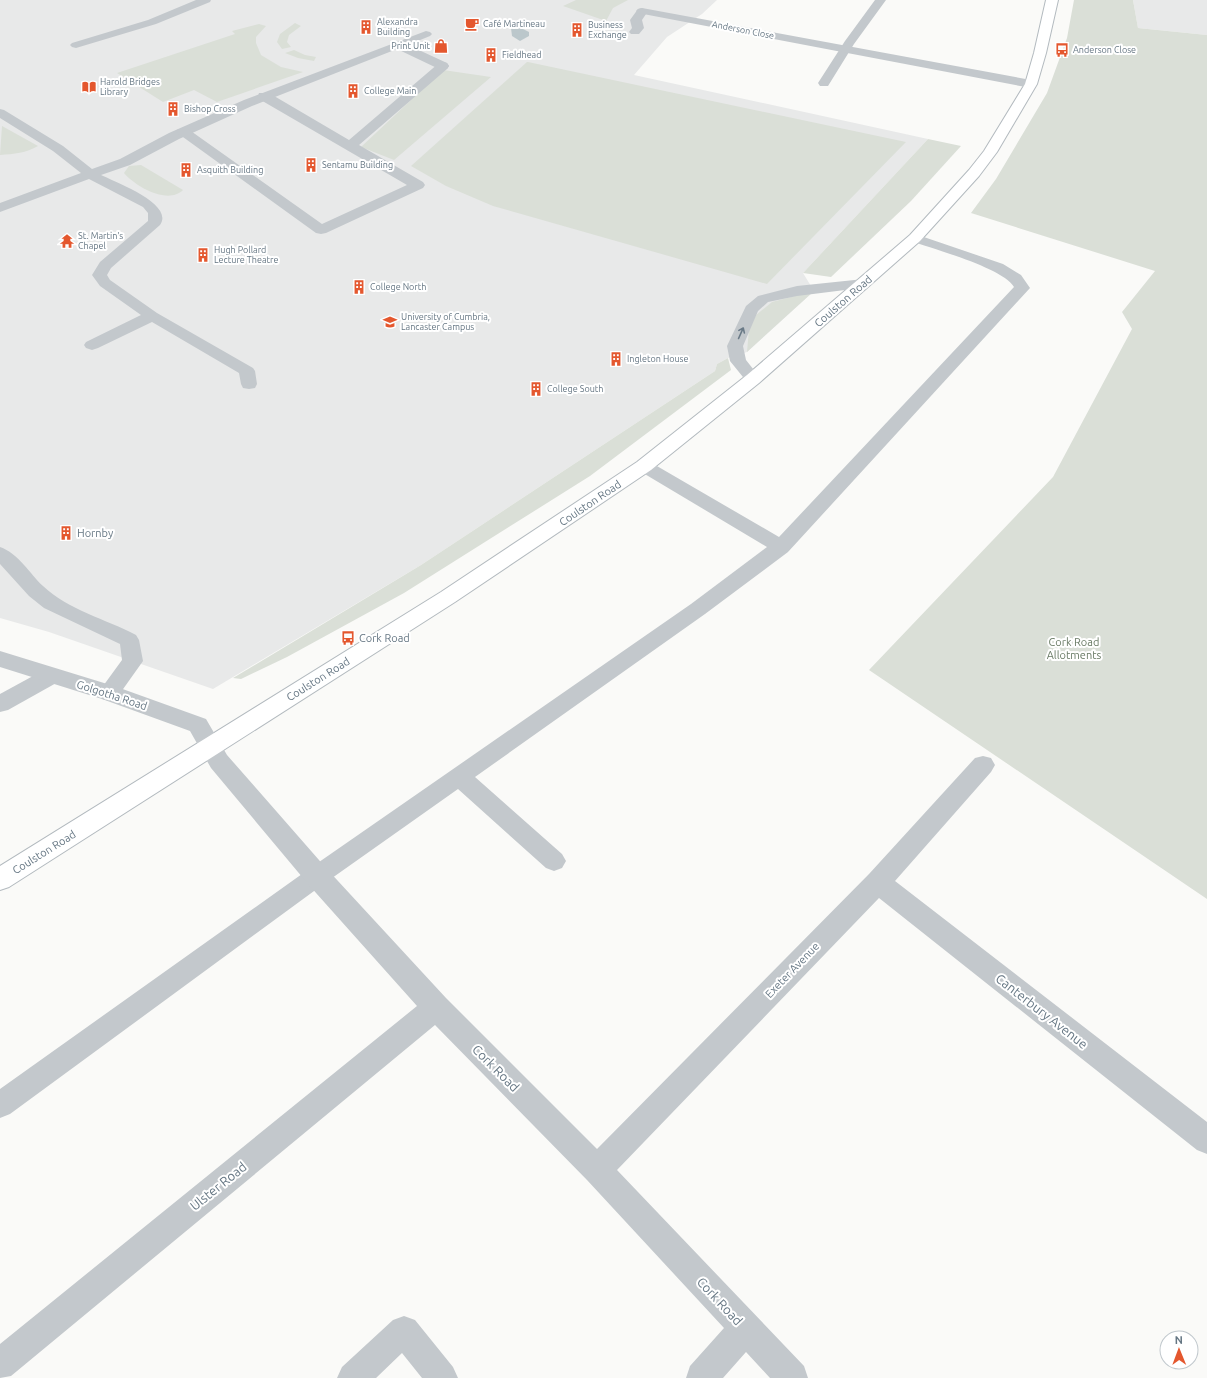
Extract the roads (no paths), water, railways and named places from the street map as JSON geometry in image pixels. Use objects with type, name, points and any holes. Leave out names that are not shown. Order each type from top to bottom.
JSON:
[{"type":"street","name":"Coulston Road","points":[[0,879],[212,747],[448,597],[644,466],[753,379],[864,284],[915,238],[974,173],[990,152],[1032,84],[1052,0]]},
{"type":"street","name":"Anderson Close","points":[[642,12],[1032,84]]},
{"type":"street","points":[[350,146],[443,66]]},
{"type":"street","points":[[183,132],[321,230],[418,185],[264,96]]},
{"type":"street","name":"Golgotha Road","points":[[9,662],[109,693],[198,725],[212,747]]},
{"type":"street","name":"Cork Road","points":[[212,747],[219,761],[317,876],[436,1007],[597,1170],[792,1378]]},
{"type":"street","name":"Exeter Avenue","points":[[597,1170],[878,882],[983,765]]},
{"type":"street","name":"Canterbury Avenue","points":[[878,882],[1207,1140]]},
{"type":"street","name":"Ulster Road","points":[[0,1365],[436,1007]]},
{"type":"street","points":[[702,1378],[745,1328]]},
{"type":"lane","points":[[76,45],[152,22],[206,0]]},
{"type":"lane","points":[[824,83],[845,49],[881,0]]},
{"type":"lane","points":[[635,32],[638,28],[636,20],[642,12]]},
{"type":"lane","points":[[0,208],[125,162],[183,132],[264,96],[426,34]]},
{"type":"lane","points":[[398,45],[443,66]]},
{"type":"lane","points":[[0,113],[80,164],[90,174],[148,204],[155,213],[154,222],[105,265],[99,275],[105,283],[152,316],[247,371],[249,384]]},
{"type":"lane","points":[[0,1105],[317,876],[698,609],[781,547],[1022,288],[1016,278],[998,267],[915,238]]},
{"type":"lane","points":[[753,379],[738,361],[735,346],[751,309],[764,299],[797,291],[864,284]]},
{"type":"lane","points":[[92,345],[152,316]]},
{"type":"lane","points":[[644,466],[781,547]]},
{"type":"lane","points":[[0,554],[9,561],[41,596],[76,616],[113,631],[129,640],[133,662],[109,693]]},
{"type":"lane","points":[[0,704],[51,676]]},
{"type":"lane","points":[[459,776],[554,861]]},
{"type":"lane","points":[[353,1378],[404,1331],[442,1378]]},
{"type":"place","name":"Café Martineau","points":[[472,24]]},
{"type":"place","name":"Alexandra Building","points":[[366,27]]},
{"type":"place","name":"Business Exchange","points":[[577,30]]},
{"type":"place","name":"Print Unit","points":[[441,46]]},
{"type":"place","name":"Anderson Close","points":[[1062,50]]},
{"type":"place","name":"Fieldhead","points":[[491,55]]},
{"type":"place","name":"Harold Bridges Library","points":[[89,87]]},
{"type":"place","name":"College Main","points":[[353,91]]},
{"type":"place","name":"Bishop Cross","points":[[173,109]]},
{"type":"place","name":"Sentamu Building","points":[[311,165]]},
{"type":"place","name":"Asquith Building","points":[[186,170]]},
{"type":"place","name":"St. Martin's Chapel","points":[[67,241]]},
{"type":"place","name":"Hugh Pollard Lecture Theatre","points":[[203,255]]},
{"type":"place","name":"College North","points":[[359,287]]},
{"type":"place","name":"University of Cumbria, Lancaster Campus","points":[[390,322]]},
{"type":"place","name":"Ingleton House","points":[[616,359]]},
{"type":"place","name":"College South","points":[[536,389]]},
{"type":"place","name":"Hornby","points":[[66,533]]},
{"type":"place","name":"Cork Road","points":[[348,638]]},
{"type":"park label","name":"Cork Road Allotments","points":[[1074,648]]}]
